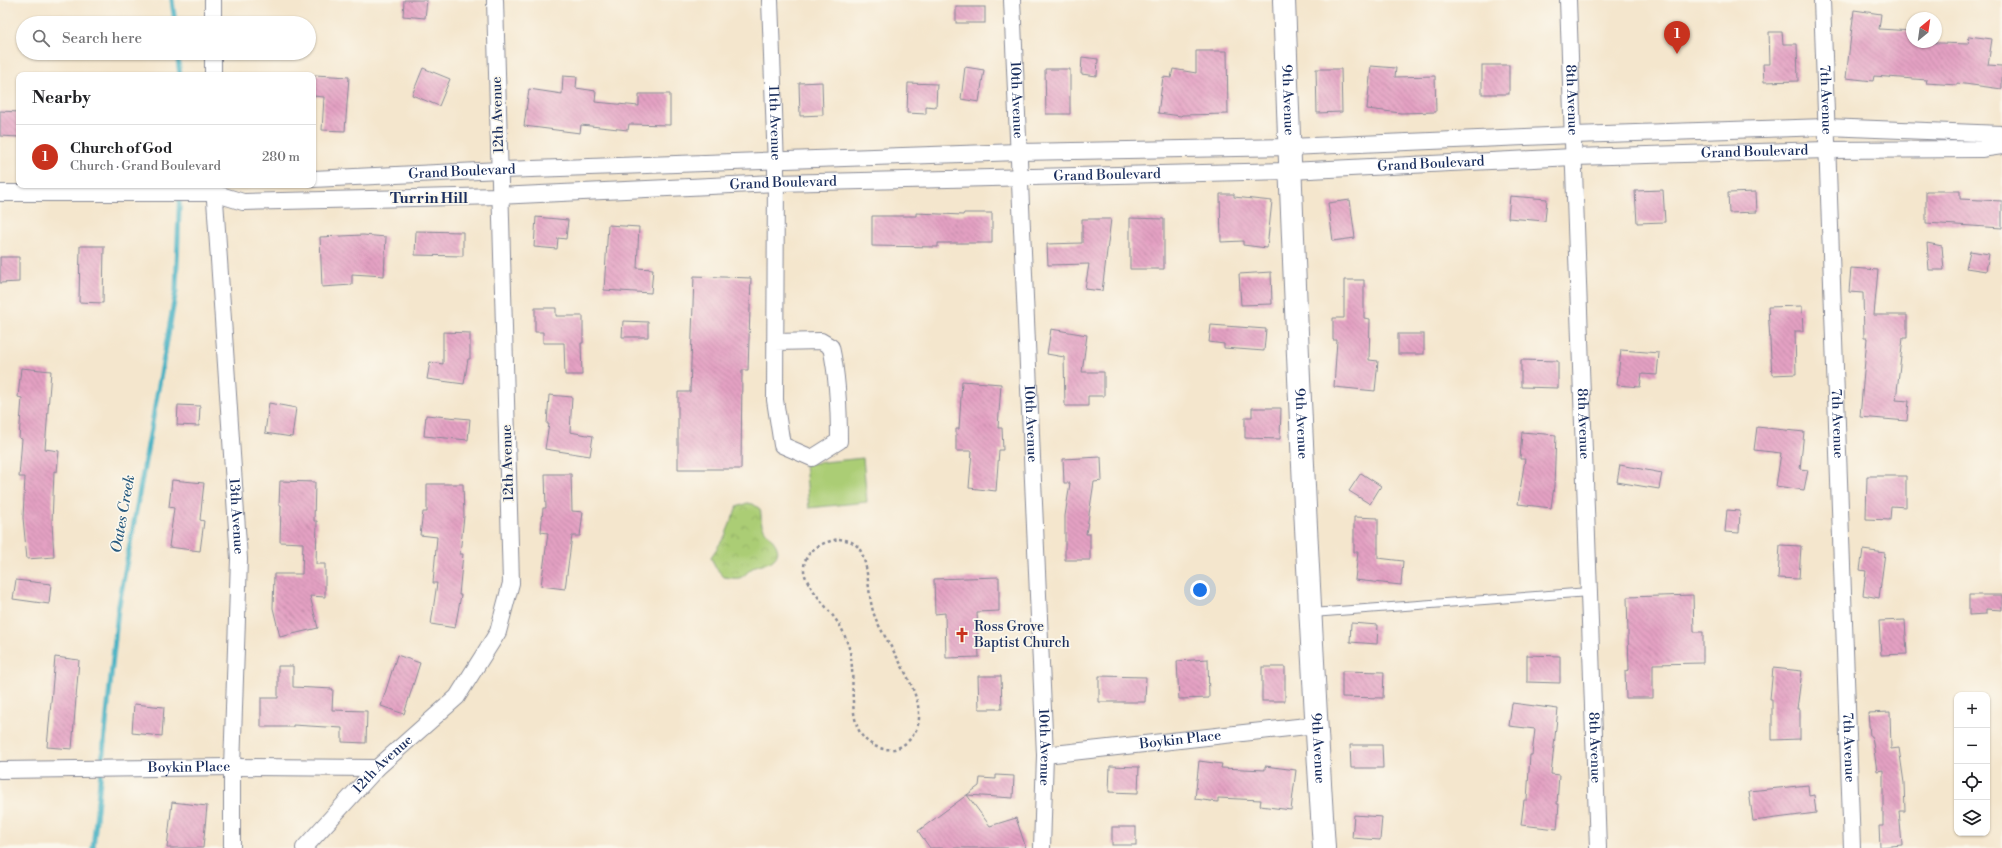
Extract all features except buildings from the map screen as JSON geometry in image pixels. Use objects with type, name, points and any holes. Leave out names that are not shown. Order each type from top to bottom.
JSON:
[{"type":"street","points":[[213,0],[213,16]]},
{"type":"street","name":"12th Avenue","points":[[304,848],[377,768],[458,697],[498,632],[511,583],[495,0]]},
{"type":"street","name":"11th Avenue","points":[[770,0],[776,183],[775,342],[775,400],[782,445],[812,458],[839,441],[838,393],[831,347],[821,341],[775,342]]},
{"type":"street","name":"10th Avenue","points":[[1012,0],[1045,755],[1042,848]]},
{"type":"street","name":"9th Avenue","points":[[1284,0],[1290,171],[1316,725],[1324,848]]},
{"type":"street","name":"8th Avenue","points":[[1568,0],[1598,848]]},
{"type":"street","name":"7th Avenue","points":[[1822,0],[1852,848]]},
{"type":"street","points":[[213,60],[213,72]]},
{"type":"street","name":"Grand Boulevard","points":[[316,179],[500,170],[775,162],[1019,152],[1289,147],[1572,135],[1826,127],[2002,134]]},
{"type":"street","name":"Grand Boulevard","points":[[0,193],[168,194],[190,193],[214,189],[244,202],[500,196],[776,183],[1290,171],[1573,158],[1827,150],[1981,149],[2002,146]]},
{"type":"street","name":"13th Avenue","points":[[214,189],[239,559],[232,767],[232,848]]},
{"type":"street","name":"Boykin Place","points":[[1045,755],[1316,725]]},
{"type":"street","name":"Boykin Place","points":[[0,770],[232,767],[377,768]]},
{"type":"lane","points":[[1311,613],[1589,592]]},
{"type":"path","points":[[839,539],[849,540],[858,547],[864,559],[866,572],[875,617],[912,688],[920,708],[920,723],[906,744],[886,750],[866,741],[859,734],[854,722],[852,657],[847,642],[839,624],[810,584],[804,571],[806,559],[814,548],[826,542],[839,539]]},
{"type":"green space","points":[[863,458],[867,502],[809,508],[805,464]]},
{"type":"green space","points":[[747,503],[753,504],[760,509],[762,525],[777,547],[777,555],[772,561],[754,567],[739,578],[724,577],[715,567],[711,557],[725,536],[737,507]]},
{"type":"waterway","name":"Oates Creek","points":[[172,0],[174,16]]},
{"type":"waterway","name":"Oates Creek","points":[[178,60],[180,72]]},
{"type":"waterway","name":"Oates Creek","points":[[93,848],[118,610],[176,291],[180,188]]},
{"type":"place","name":"Church of God","points":[[1677,54]]},
{"type":"place","name":"Ross Grove Baptist Church","points":[[962,635]]},
{"type":"district","name":"Turrin Hill","points":[[429,198]]}]
